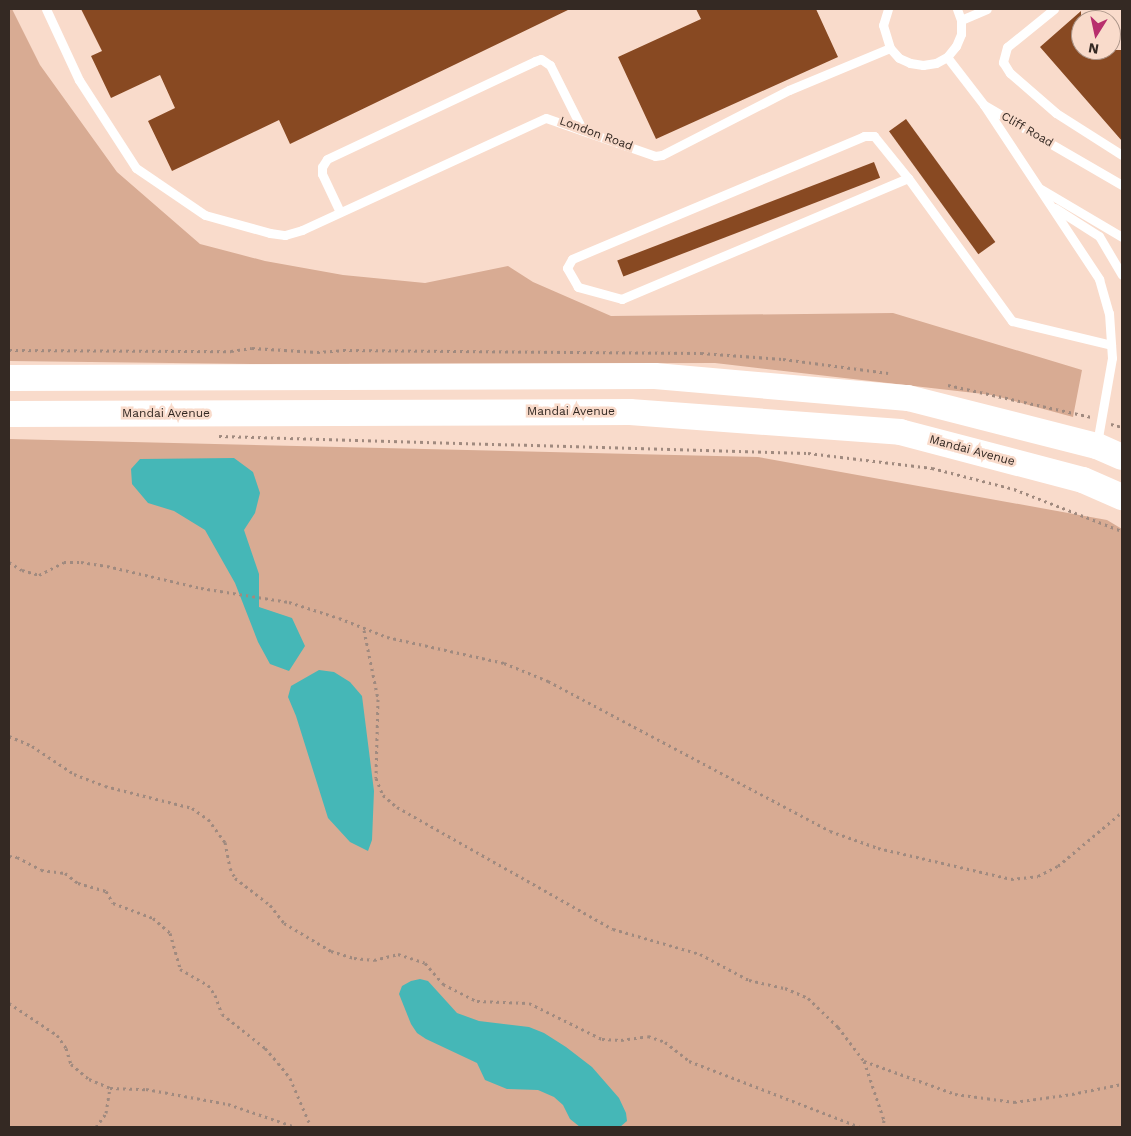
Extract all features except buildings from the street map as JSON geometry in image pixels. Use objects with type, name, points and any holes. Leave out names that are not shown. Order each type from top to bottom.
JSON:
[{"type":"main road","points":[[9,378],[655,376],[908,398],[1097,446],[1122,457]]},
{"type":"main road","name":"Mandai Avenue","points":[[9,414],[630,412],[900,432],[1083,480],[1122,497]]},
{"type":"lane","name":"London Road","points":[[46,9],[79,80],[136,168],[206,215],[270,233],[285,235],[302,230],[546,118],[655,156],[662,156],[789,90],[890,48]]},
{"type":"lane","points":[[888,9],[883,25],[885,38],[890,48],[899,58],[916,64],[936,63],[947,57],[956,46],[961,34],[961,20],[957,9]]},
{"type":"lane","points":[[961,20],[988,9]]},
{"type":"lane","points":[[1054,9],[1007,47],[1003,62],[1010,73],[1056,113],[1122,155]]},
{"type":"lane","name":"Cliff Road","points":[[947,57],[984,105],[1122,185]]},
{"type":"lane","points":[[340,212],[322,174],[322,167],[327,159],[536,61],[541,60],[550,65],[582,129]]},
{"type":"lane","points":[[984,105],[1099,280],[1109,313],[1112,358],[1097,446]]},
{"type":"lane","points":[[908,178],[622,299],[578,287],[568,268],[572,259],[864,136],[874,136],[908,178],[1012,321],[1111,344]]},
{"type":"lane","points":[[1038,188],[1122,237]]},
{"type":"lane","points":[[1051,206],[1099,236],[1122,275]]},
{"type":"path","points":[[1113,424],[1122,429]]},
{"type":"path","points":[[212,436],[808,453],[932,468],[1014,489],[1122,530]]},
{"type":"path","points":[[9,562],[22,570],[38,575],[64,562],[81,562],[107,566],[201,588],[289,602],[339,618],[387,638],[504,663],[548,681],[830,831],[878,848],[1011,879],[1038,876],[1058,866],[1122,812]]},
{"type":"path","points":[[364,630],[378,699],[376,778],[383,795],[396,806],[613,929],[700,954],[749,980],[785,988],[808,998],[838,1028],[864,1061],[884,1120],[882,1127]]},
{"type":"path","points":[[9,736],[32,746],[74,774],[105,786],[192,808],[208,819],[225,842],[230,868],[235,878],[270,905],[284,923],[331,951],[354,958],[374,960],[398,954],[425,963],[443,984],[477,1001],[529,1003],[602,1039],[621,1040],[648,1036],[665,1042],[689,1061],[860,1127]]},
{"type":"path","points":[[9,856],[17,856],[41,870],[65,873],[78,884],[106,890],[113,903],[153,918],[165,928],[170,933],[180,969],[208,984],[215,995],[222,1014],[265,1048],[290,1078],[311,1127]]},
{"type":"path","points":[[9,1003],[57,1035],[66,1048],[71,1064],[90,1078],[110,1088],[146,1089],[228,1104],[296,1127]]},
{"type":"path","points":[[864,1061],[955,1094],[1014,1102],[1072,1094],[1122,1084]]},
{"type":"path","points":[[96,1127],[106,1113],[110,1088]]},
{"type":"shaded area","points":[[9,9],[12,9],[40,65],[117,172],[200,244],[265,261],[343,275],[425,283],[508,266],[533,282],[611,316],[893,313],[1082,370],[1073,417],[992,395],[715,363],[252,364],[9,361]]},
{"type":"shaded area","points":[[9,439],[758,457],[1107,520],[1122,529],[1122,1127],[9,1127]]},
{"type":"water","points":[[234,458],[253,472],[260,493],[255,513],[244,530],[259,574],[259,607],[292,618],[305,646],[289,671],[270,664],[258,642],[235,583],[205,530],[174,511],[148,503],[132,484],[131,469],[140,459]]},
{"type":"water","points":[[319,670],[334,672],[350,682],[362,696],[374,791],[372,840],[368,851],[350,842],[328,818],[296,716],[288,697],[291,686]]},
{"type":"water","points":[[420,979],[428,981],[457,1013],[479,1021],[529,1027],[544,1033],[566,1047],[592,1067],[619,1098],[626,1113],[627,1121],[620,1127],[580,1127],[570,1119],[563,1105],[554,1097],[538,1090],[507,1089],[485,1080],[477,1063],[426,1039],[417,1033],[411,1024],[399,994],[402,986]]}]
